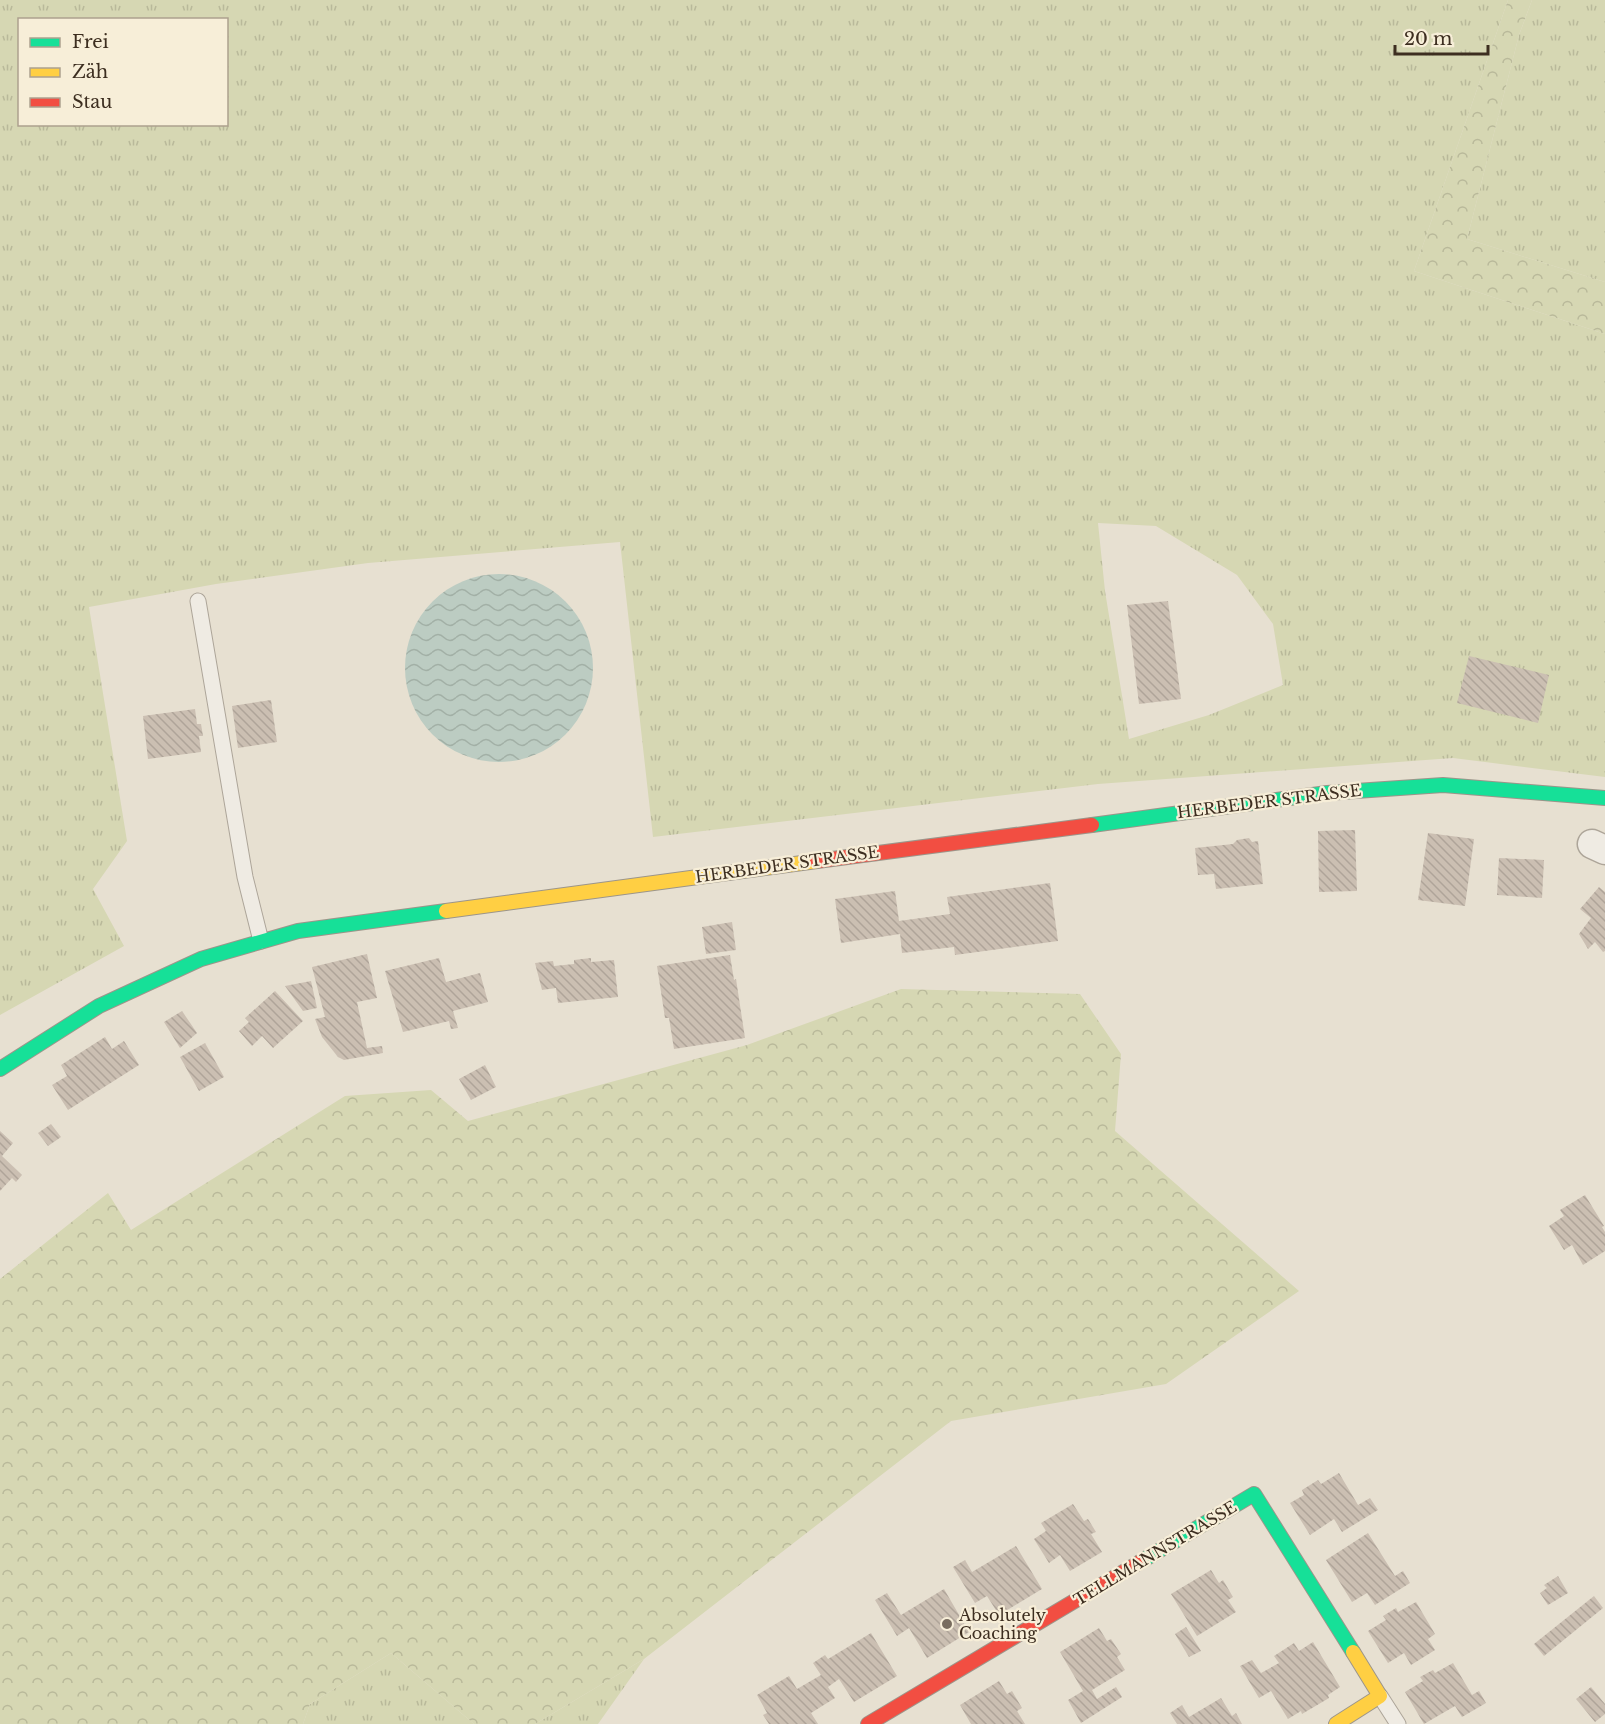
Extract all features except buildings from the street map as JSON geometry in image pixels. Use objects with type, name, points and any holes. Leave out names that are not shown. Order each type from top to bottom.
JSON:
[{"type":"main road","name":"HERBEDER STRASSE","points":[[0,1069],[99,1006],[201,959],[298,931],[1327,793],[1443,784],[1605,798]]},
{"type":"main road","name":"TELLMANNSTRASSE","points":[[868,1724],[1254,1494],[1380,1696]]},
{"type":"main road","points":[[1336,1724],[1380,1696]]},
{"type":"lane","points":[[198,601],[245,877],[261,942]]},
{"type":"lane","points":[[1380,1696],[1398,1724]]},
{"type":"green space","points":[[0,0],[1508,0],[1414,271],[1605,334],[1605,777],[1453,758],[1098,784],[653,837],[620,542],[368,563],[216,584],[89,607],[127,841],[93,889],[124,946],[0,1015]],"holes":[[[1098,523],[1156,526],[1237,575],[1273,624],[1283,685],[1209,715],[1129,739],[1105,591]]]},
{"type":"green space","points":[[1508,0],[1532,0],[1519,35],[1467,239],[1605,282],[1605,334],[1414,271]]},
{"type":"green space","points":[[1532,0],[1605,0],[1605,282],[1467,239],[1519,35]]},
{"type":"green space","points":[[901,989],[1080,994],[1121,1054],[1115,1131],[1299,1291],[1166,1384],[951,1421],[644,1659],[535,1724],[474,1724],[391,1653],[310,1704],[303,1724],[0,1724],[0,1279],[108,1193],[131,1230],[345,1096],[431,1090],[468,1121],[747,1045]]},
{"type":"green space","points":[[391,1653],[474,1724],[303,1724],[310,1704]]},
{"type":"green space","points":[[644,1659],[598,1724],[535,1724]]},
{"type":"water","points":[[499,574],[535,581],[551,590],[565,602],[577,616],[586,632],[593,668],[586,704],[577,720],[565,734],[551,746],[535,755],[499,762],[463,755],[447,746],[433,734],[421,720],[412,704],[405,668],[412,632],[421,616],[433,602],[447,590],[463,581]]},
{"type":"traffic: fast","points":[[1092,825],[1327,793],[1443,785],[1605,798]]},
{"type":"traffic: fast","points":[[0,1069],[99,1006],[201,959],[298,931],[446,911]]},
{"type":"traffic: fast","points":[[1140,1562],[1254,1494],[1353,1652]]},
{"type":"traffic: slow","points":[[446,911],[817,861]]},
{"type":"traffic: slow","points":[[1336,1724],[1380,1696],[1353,1652]]},
{"type":"traffic: jam","points":[[817,861],[1092,825]]},
{"type":"traffic: jam","points":[[868,1724],[1140,1562]]},
{"type":"place","name":"Absolutely Coaching","points":[[947,1624]]}]
